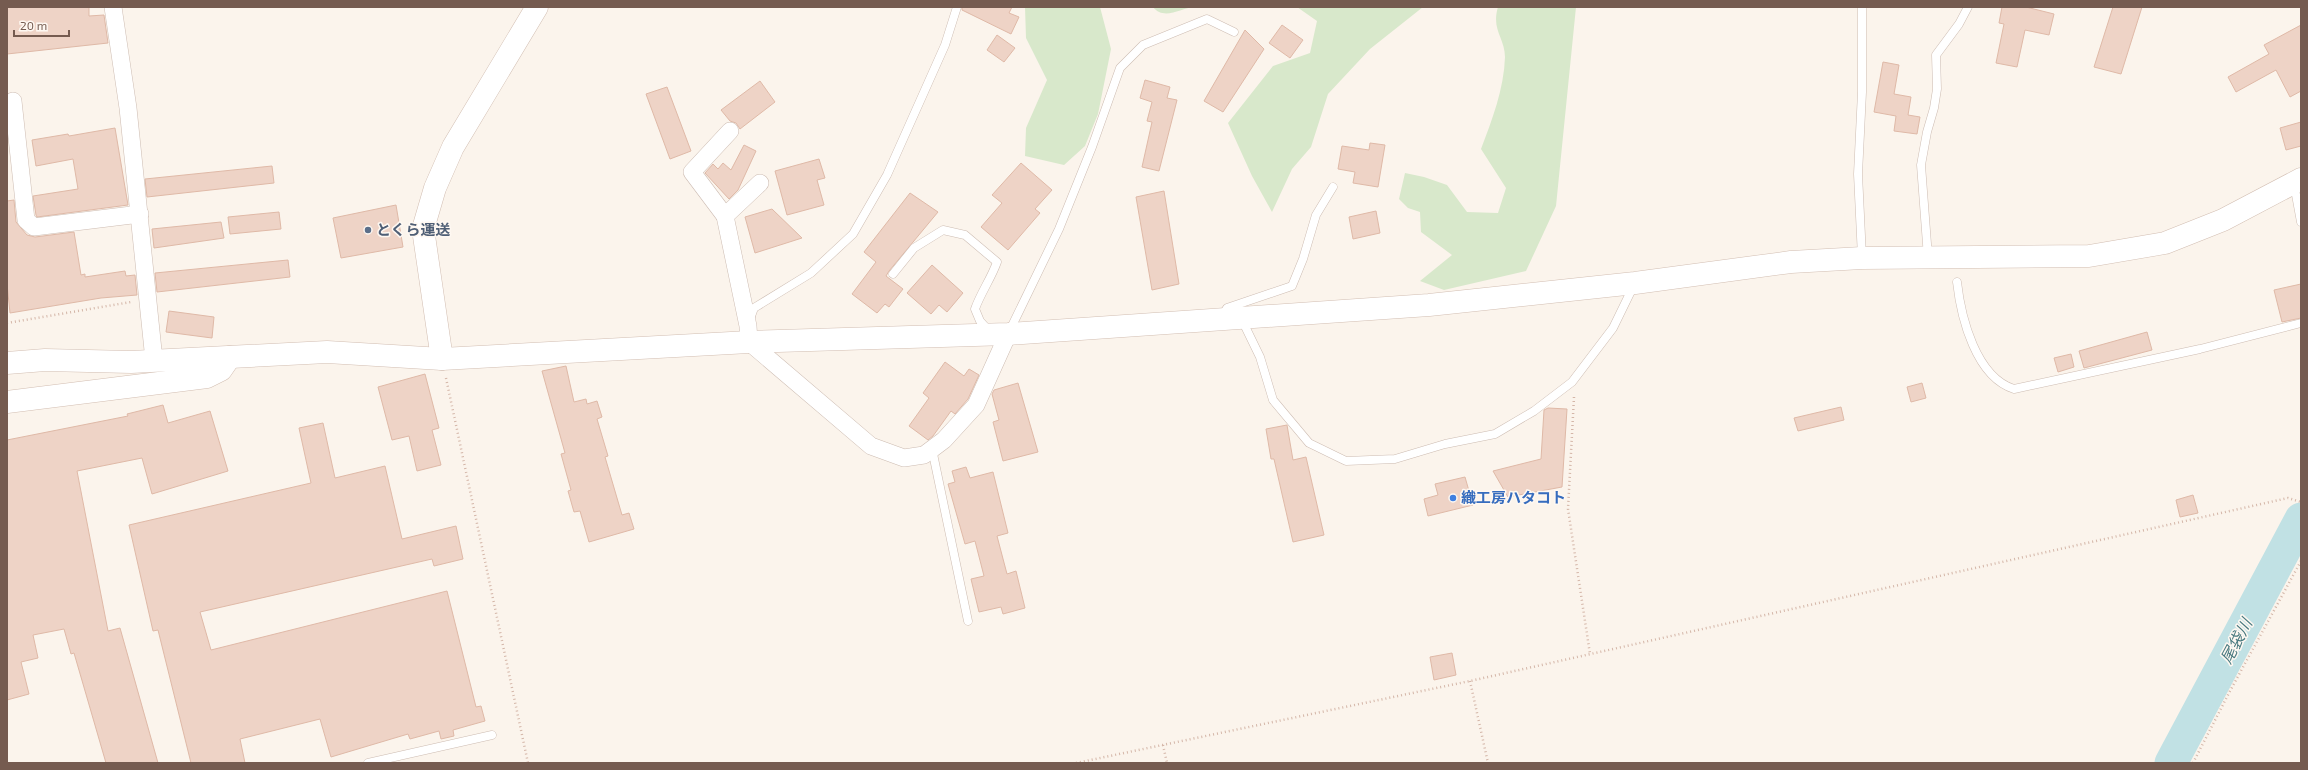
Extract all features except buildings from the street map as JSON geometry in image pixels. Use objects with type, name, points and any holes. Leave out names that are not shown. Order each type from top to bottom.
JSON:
[{"type":"street","points":[[113,7],[128,108],[154,360]]},
{"type":"street","points":[[442,358],[423,229],[428,208],[453,147],[537,7]]},
{"type":"street","points":[[13,101],[26,220],[34,227],[140,214]]},
{"type":"street","points":[[730,131],[692,172],[725,216],[749,334],[870,446],[904,458],[924,455],[944,440],[976,405],[1000,334]]},
{"type":"street","points":[[7,363],[45,360],[154,360],[327,352],[442,358],[749,334],[1000,334],[1242,319],[1429,305],[1636,283],[1791,262],[1862,258],[2088,256],[2165,243],[2223,220],[2297,182]]},
{"type":"street","points":[[725,216],[760,183]]},
{"type":"street","points":[[7,402],[207,377],[221,370],[230,357]]},
{"type":"lane","points":[[749,334],[754,308],[811,273],[853,234],[887,175],[945,45],[957,7]]},
{"type":"lane","points":[[1862,7],[1862,92],[1858,174],[1862,258]]},
{"type":"lane","points":[[1928,258],[1921,164],[1927,132],[1934,108],[1936,89],[1936,55],[1959,24],[1968,7]]},
{"type":"lane","points":[[893,274],[914,248],[943,230],[965,235],[997,262],[992,278],[980,296],[975,309],[980,321],[1000,334],[1059,229],[1092,147],[1120,68],[1144,45],[1207,19],[1234,32]]},
{"type":"lane","points":[[2297,182],[2301,222]]},
{"type":"lane","points":[[1220,320],[1227,308],[1292,286],[1303,259],[1316,215],[1333,187]]},
{"type":"lane","points":[[1957,282],[1960,304],[1969,336],[1984,366],[2003,386],[2014,389],[2200,349],[2301,323]]},
{"type":"lane","points":[[1242,319],[1260,357],[1273,400],[1309,443],[1346,462],[1395,459],[1445,444],[1495,434],[1534,411],[1573,380],[1613,328],[1636,283]]},
{"type":"lane","points":[[932,449],[968,621]]},
{"type":"lane","points":[[368,763],[492,735]]},
{"type":"path","points":[[7,323],[148,300]]},
{"type":"path","points":[[442,358],[528,763]]},
{"type":"path","points":[[1573,380],[1572,448],[1568,486],[1568,509],[1590,654]]},
{"type":"path","points":[[1076,763],[1470,681],[2288,498],[2301,502]]},
{"type":"path","points":[[2193,763],[2230,691],[2301,562]]},
{"type":"path","points":[[1470,681],[1488,763]]},
{"type":"path","points":[[1163,745],[1167,763]]},
{"type":"green space","points":[[1025,7],[1100,7],[1111,49],[1098,114],[1085,146],[1064,165],[1025,156],[1026,128],[1047,80],[1026,38]]},
{"type":"green space","points":[[1153,7],[1194,7],[1173,13],[1162,13]]},
{"type":"green space","points":[[1297,7],[1423,7],[1370,49],[1328,94],[1311,147],[1292,169],[1272,212],[1252,176],[1228,123],[1273,66],[1310,53],[1317,21]]},
{"type":"green space","points":[[1498,7],[1576,7],[1556,206],[1526,271],[1444,290],[1420,281],[1452,255],[1421,232],[1420,212],[1408,208],[1399,199],[1405,173],[1424,177],[1447,185],[1467,212],[1498,213],[1506,188],[1481,149],[1497,104],[1504,69],[1505,57],[1503,44],[1496,22]]},
{"type":"waterway","name":"尾袋川","points":[[2171,763],[2301,519]]},
{"type":"place","name":"とくら運送","points":[[368,230]]},
{"type":"place","name":"織工房ハタコト","points":[[1453,498]]}]
